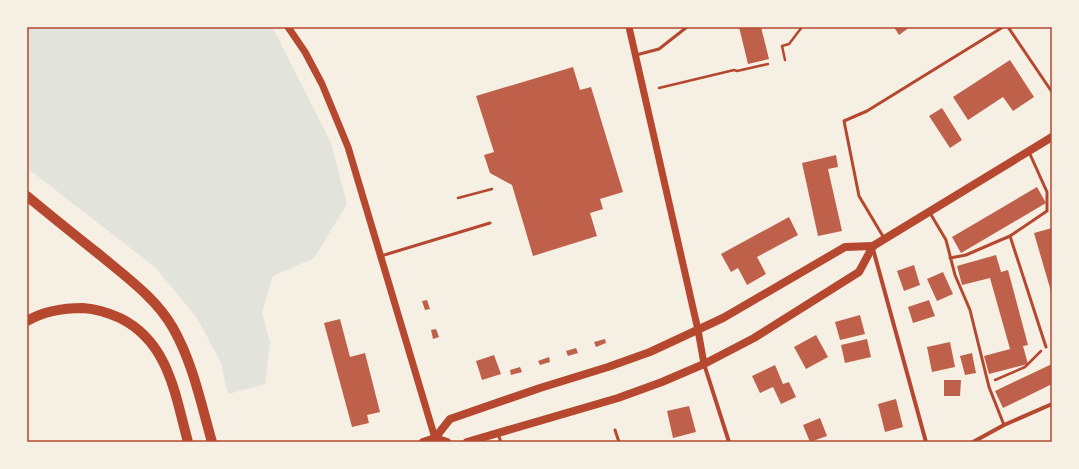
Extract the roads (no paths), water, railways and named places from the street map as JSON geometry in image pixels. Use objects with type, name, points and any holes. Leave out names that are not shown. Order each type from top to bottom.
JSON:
[{"type":"highway","points":[[27,196],[128,278],[163,314],[172,327],[186,356],[212,442]]},
{"type":"highway","points":[[27,321],[50,311],[89,308],[113,315],[134,326],[153,344],[165,365],[188,442]]},
{"type":"main road","points":[[423,442],[435,438],[450,419],[630,359],[698,330],[760,297],[845,247],[872,246],[1052,136]]},
{"type":"main road","points":[[467,442],[641,390],[704,364],[754,338],[859,272],[872,246]]},
{"type":"main road","points":[[435,438],[448,442]]},
{"type":"street","points":[[288,27],[305,52],[322,84],[335,114],[356,173],[435,438]]},
{"type":"street","points":[[629,27],[698,330],[704,364],[729,442]]},
{"type":"street","points":[[872,246],[926,442]]},
{"type":"street","points":[[973,442],[1004,425],[1052,404]]},
{"type":"lane","points":[[636,55],[659,49],[687,27]]},
{"type":"lane","points":[[885,239],[858,196],[844,121],[867,111],[1003,27]]},
{"type":"lane","points":[[1008,27],[1052,92]]},
{"type":"lane","points":[[950,258],[966,255],[1010,236],[1047,211],[1047,192],[1028,150]]},
{"type":"lane","points":[[929,211],[946,240],[955,275],[970,310],[989,387],[1004,425]]},
{"type":"lane","points":[[381,256],[490,223]]},
{"type":"lane","points":[[1010,236],[1046,347]]},
{"type":"lane","points":[[615,430],[619,442]]},
{"type":"lane","points":[[498,433],[501,442]]}]
